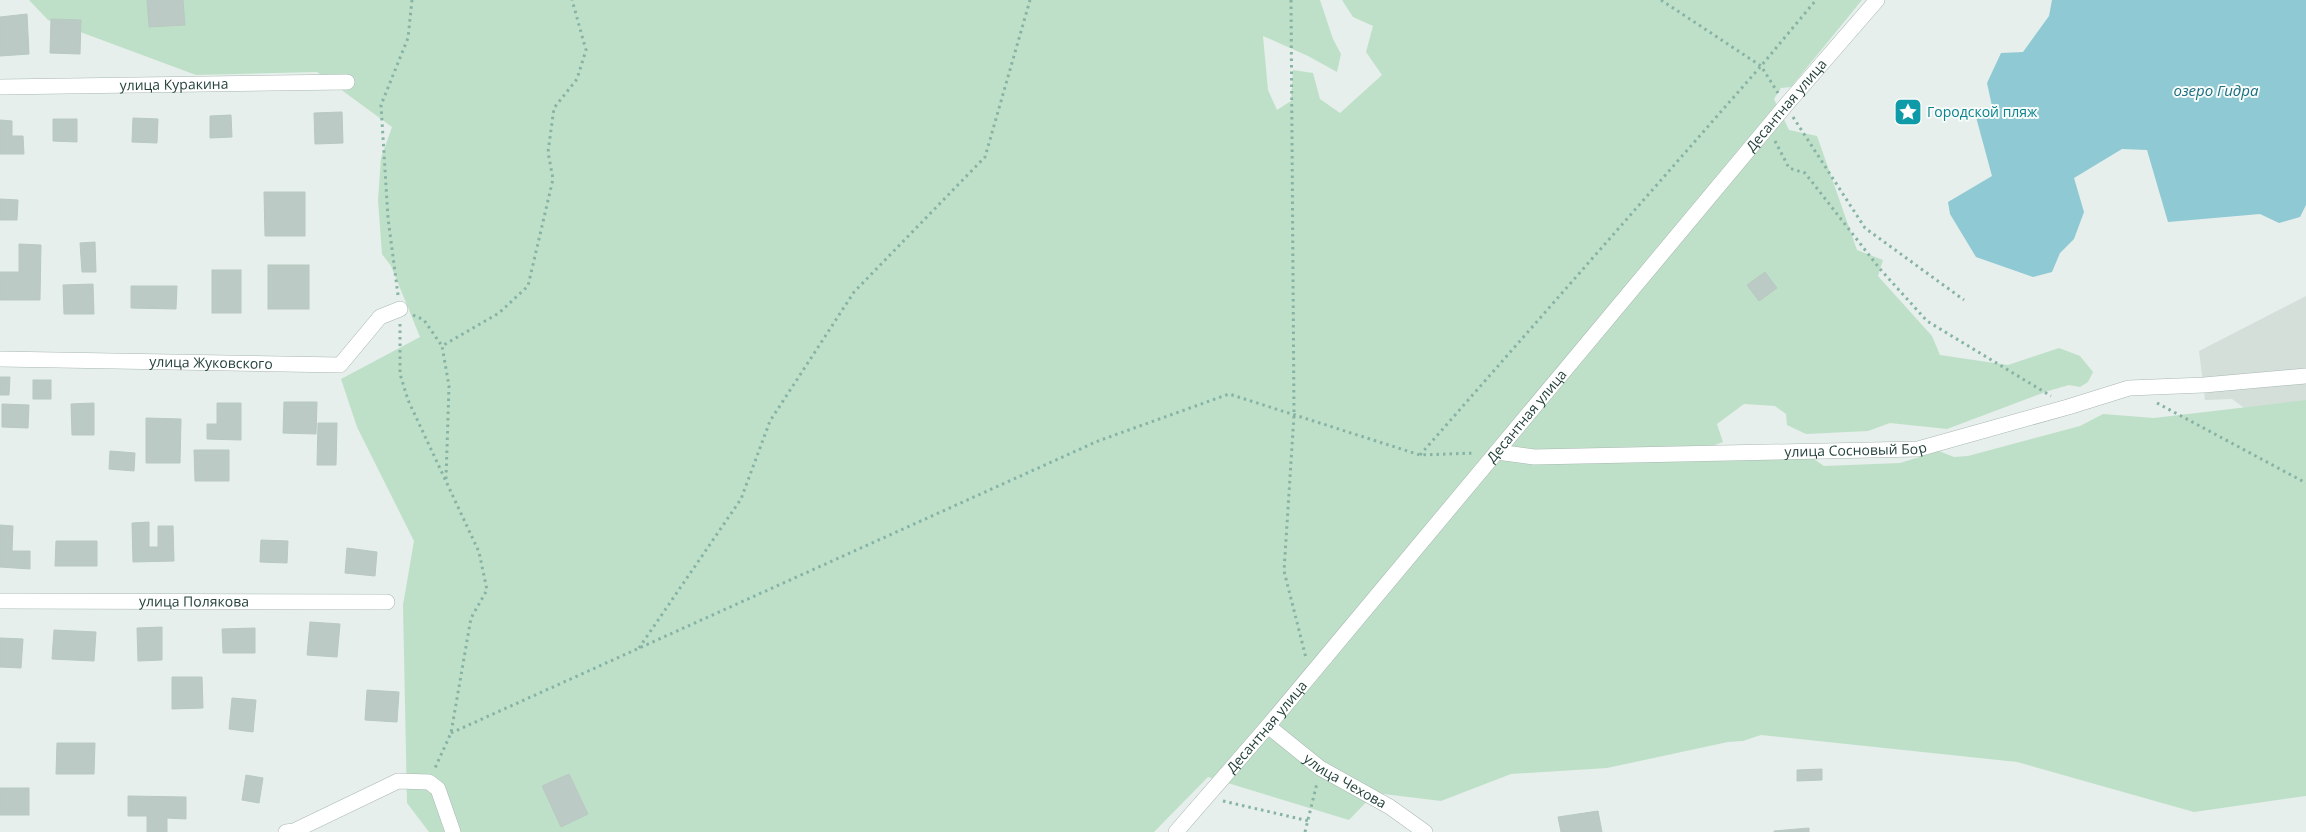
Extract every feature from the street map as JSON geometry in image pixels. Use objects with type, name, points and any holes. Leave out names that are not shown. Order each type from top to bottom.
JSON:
[{"type":"street","name":"Десантная улица","points":[[1176,832],[1216,788],[1786,105],[1877,0]]},
{"type":"street","name":"улица Куракина","points":[[0,87],[347,82]]},
{"type":"street","name":"улица Жуковского","points":[[0,359],[340,365],[380,317],[400,309]]},
{"type":"street","name":"улица Сосновый Бор","points":[[1497,452],[1534,457],[1918,449],[2129,388],[2204,385],[2306,376]]},
{"type":"street","name":"улица Полякова","points":[[0,601],[387,602]]},
{"type":"street","name":"улица Чехова","points":[[1268,726],[1320,768],[1390,806],[1425,832]]},
{"type":"street","points":[[286,832],[294,831],[398,781],[429,782],[438,789],[453,832]]},
{"type":"path","points":[[412,0],[408,38],[381,105],[388,218],[400,309],[400,374],[408,400],[479,552],[487,590],[471,618],[451,733],[429,782]]},
{"type":"path","points":[[442,346],[499,313],[528,286],[552,179],[548,152],[554,108],[577,79],[586,50],[572,0]]},
{"type":"path","points":[[639,648],[741,499],[770,421],[854,292],[985,157],[1030,0]]},
{"type":"path","points":[[1291,0],[1294,414],[1284,570],[1310,675]]},
{"type":"path","points":[[1661,0],[1761,66],[1865,228],[1964,300]]},
{"type":"path","points":[[1420,455],[1761,66],[1816,0]]},
{"type":"path","points":[[1767,128],[1789,168],[1805,173],[1880,269],[1927,321],[2068,407]]},
{"type":"path","points":[[400,309],[424,320],[442,346],[449,386],[446,481]]},
{"type":"path","points":[[451,733],[1098,441],[1229,394],[1420,455],[1497,452]]},
{"type":"path","points":[[2154,402],[2306,483]]},
{"type":"path","points":[[1305,832],[1320,768]]},
{"type":"path","points":[[1216,788],[1224,803],[1309,821]]},
{"type":"shaded area","points":[[2306,296],[2306,453],[2232,399],[2205,400],[2199,351]]},
{"type":"green space","points":[[29,0],[1320,0],[1333,39],[1341,54],[1337,72],[1308,56],[1263,36],[1268,90],[1277,110],[1291,101],[1293,70],[1313,73],[1320,99],[1340,113],[1382,75],[1366,52],[1373,26],[1353,17],[1342,0],[1862,0],[1791,87],[1781,88],[1774,99],[1789,130],[1817,136],[1857,250],[1883,260],[1878,276],[1932,336],[1940,355],[2008,365],[2059,348],[2080,356],[2093,372],[2088,382],[2080,387],[2069,385],[2048,391],[1947,429],[1890,423],[1868,431],[1806,434],[1787,425],[1786,414],[1775,406],[1744,404],[1717,424],[1723,442],[1715,445],[1744,453],[1801,450],[1824,466],[1900,463],[1939,451],[1954,457],[1968,456],[2080,426],[2103,414],[2154,418],[2306,400],[2306,796],[2194,812],[2017,762],[1761,735],[1743,741],[1728,742],[1607,768],[1511,774],[1441,801],[1375,793],[1349,820],[1208,777],[1154,832],[429,832],[407,803],[403,605],[414,541],[357,427],[341,379],[420,337],[391,266],[382,254],[378,200],[381,158],[392,127],[317,72],[196,75],[48,20]]},
{"type":"water","name":"озеро Гидра","points":[[2052,0],[2306,0],[2306,205],[2300,217],[2279,223],[2260,214],[2168,222],[2147,150],[2122,149],[2074,178],[2084,212],[2074,239],[2060,253],[2052,272],[2033,277],[1976,257],[1950,214],[1948,202],[1992,176],[1976,117],[1992,106],[1987,83],[2001,53],[2023,52],[2049,16]]},
{"type":"building","points":[[147,0],[183,0],[185,25],[149,27]]},
{"type":"building","points":[[27,14],[29,54],[0,56],[0,17]]},
{"type":"building","points":[[51,19],[81,20],[80,54],[50,53]]},
{"type":"building","points":[[342,112],[343,143],[315,144],[314,113]]},
{"type":"building","points":[[231,115],[232,137],[210,138],[210,116]]},
{"type":"building","points":[[133,118],[158,119],[157,143],[132,142]]},
{"type":"building","points":[[53,119],[77,119],[77,142],[53,141]]},
{"type":"building","points":[[0,120],[12,121],[12,136],[23,136],[24,154],[0,154]]},
{"type":"building","points":[[264,192],[305,192],[305,236],[265,236]]},
{"type":"building","points":[[0,199],[18,200],[17,220],[0,220]]},
{"type":"building","points":[[95,242],[96,272],[82,272],[80,243]]},
{"type":"building","points":[[19,244],[41,245],[40,300],[0,300],[0,272],[19,272]]},
{"type":"building","points":[[268,265],[309,265],[309,309],[268,309]]},
{"type":"building","points":[[212,270],[241,270],[241,313],[212,313]]},
{"type":"building","points":[[1765,272],[1777,288],[1759,301],[1747,285]]},
{"type":"building","points":[[93,284],[94,314],[64,314],[63,285]]},
{"type":"building","points":[[131,286],[177,286],[176,309],[131,308]]},
{"type":"building","points":[[0,377],[10,377],[9,395],[0,395]]},
{"type":"building","points":[[33,380],[51,380],[51,399],[33,399]]},
{"type":"building","points":[[284,402],[317,402],[316,434],[283,433]]},
{"type":"building","points":[[94,403],[94,435],[72,435],[71,404]]},
{"type":"building","points":[[217,403],[241,403],[241,440],[207,439],[207,424],[217,424]]},
{"type":"building","points":[[2,404],[29,405],[28,428],[2,427]]},
{"type":"building","points":[[146,418],[181,419],[180,463],[146,463]]},
{"type":"building","points":[[318,423],[337,423],[336,465],[317,465]]},
{"type":"building","points":[[194,450],[229,450],[229,481],[195,481]]},
{"type":"building","points":[[110,451],[135,453],[134,471],[109,469]]},
{"type":"building","points":[[149,522],[149,547],[158,547],[158,526],[173,526],[174,561],[133,562],[132,523]]},
{"type":"building","points":[[0,525],[13,526],[12,551],[30,551],[30,569],[0,567]]},
{"type":"building","points":[[261,540],[288,541],[287,563],[260,562]]},
{"type":"building","points":[[56,541],[97,541],[97,566],[55,566]]},
{"type":"building","points":[[347,548],[377,552],[375,576],[345,573]]},
{"type":"building","points":[[310,622],[340,624],[337,657],[307,655]]},
{"type":"building","points":[[162,627],[162,660],[138,661],[137,628]]},
{"type":"building","points":[[255,628],[255,653],[223,653],[222,629]]},
{"type":"building","points":[[54,630],[96,632],[94,661],[52,659]]},
{"type":"building","points":[[0,638],[23,639],[21,668],[0,667]]},
{"type":"building","points":[[172,677],[202,677],[203,708],[172,709]]},
{"type":"building","points":[[367,690],[399,692],[397,722],[365,720]]},
{"type":"building","points":[[232,698],[256,700],[253,732],[229,729]]},
{"type":"building","points":[[57,743],[95,743],[94,774],[56,774]]},
{"type":"building","points":[[1822,769],[1822,780],[1797,781],[1797,770]]},
{"type":"building","points":[[569,774],[588,814],[561,827],[542,786]]},
{"type":"building","points":[[246,775],[263,778],[259,803],[242,800]]},
{"type":"building","points":[[0,788],[29,788],[29,815],[0,815]]},
{"type":"building","points":[[128,796],[186,797],[186,819],[167,818],[167,832],[147,832],[147,816],[128,816]]},
{"type":"building","points":[[1598,811],[1602,832],[1561,832],[1558,817]]},
{"type":"building","points":[[1809,828],[1809,832],[1774,832],[1774,831]]},
{"type":"place","name":"Городской пляж","points":[[1908,112]]}]
